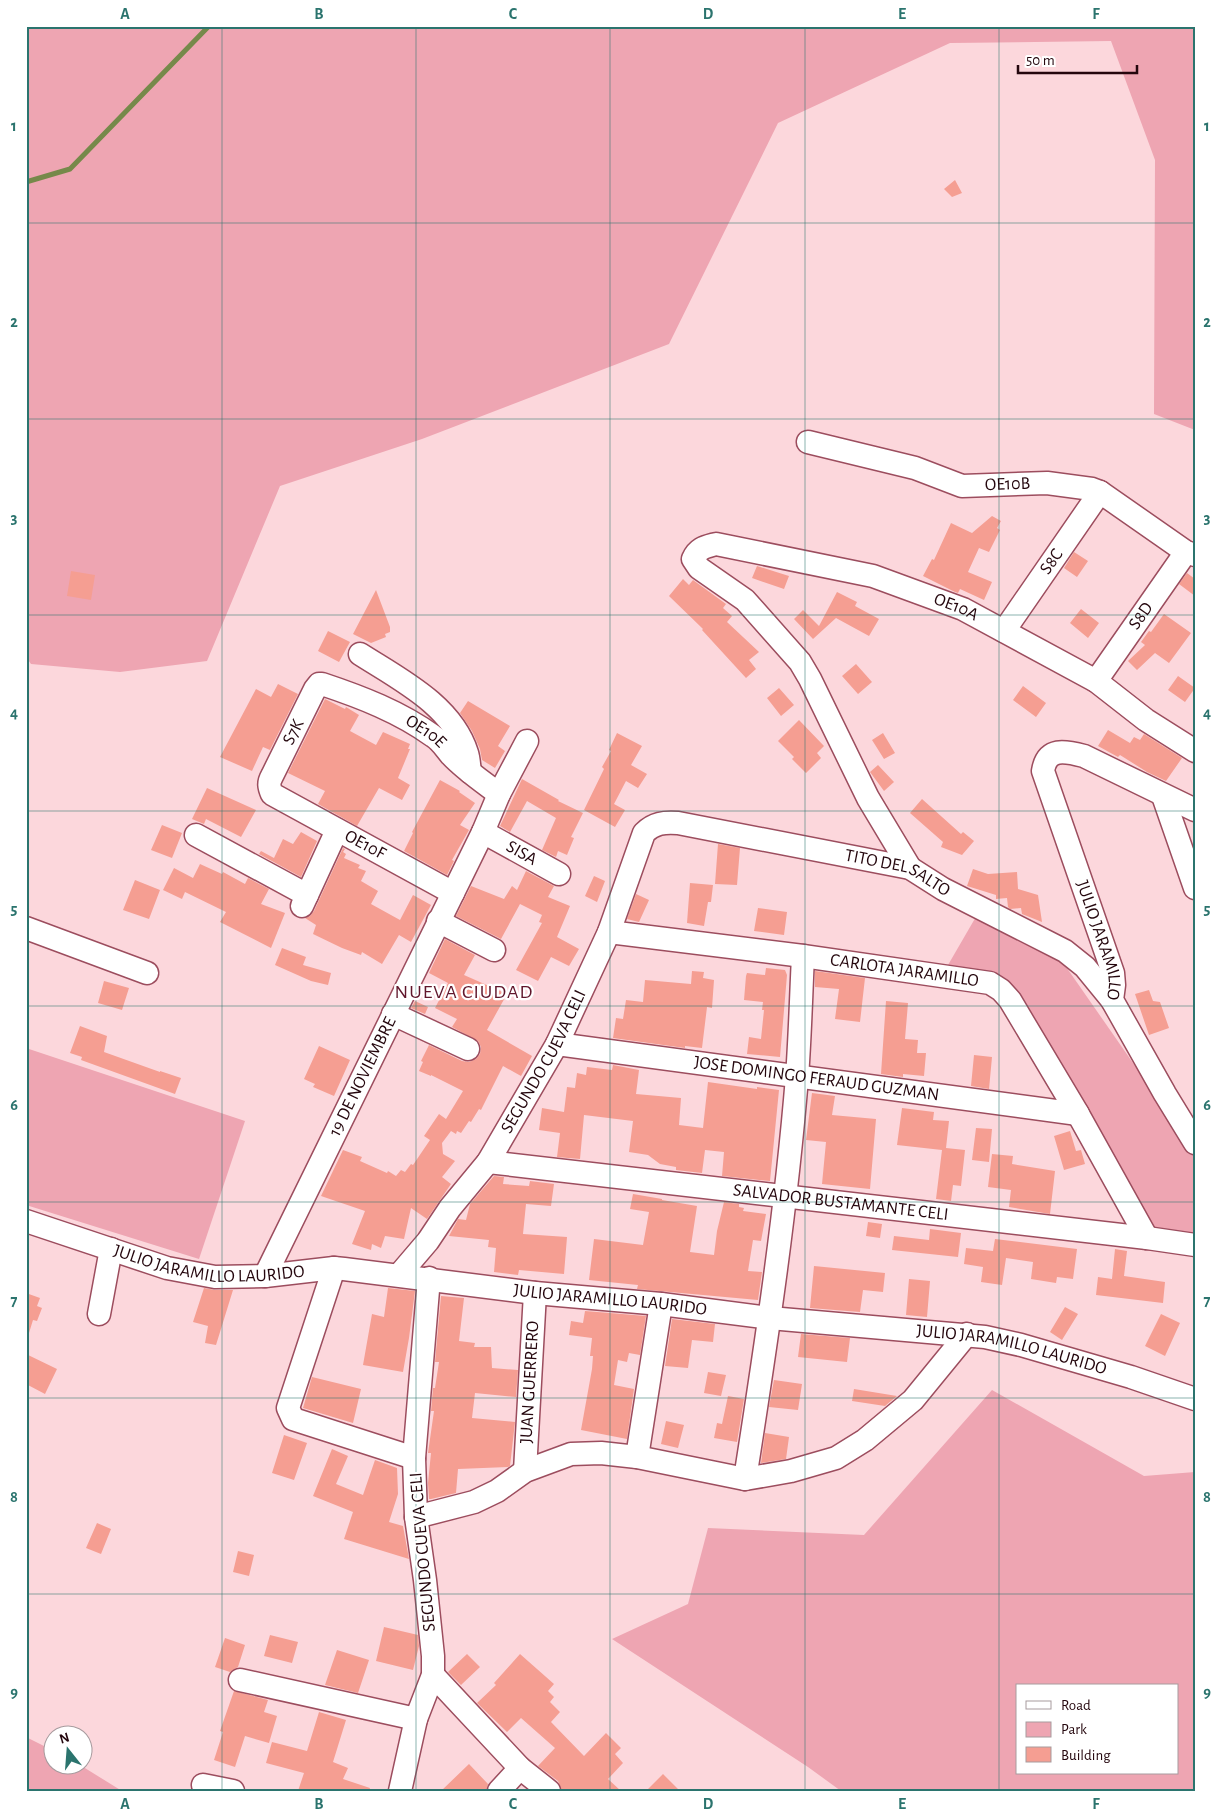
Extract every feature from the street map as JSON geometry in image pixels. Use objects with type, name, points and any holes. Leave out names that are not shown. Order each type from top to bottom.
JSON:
[{"type":"street","name":"OE10B","points":[[808,442],[915,468],[962,486],[1047,483],[1092,489],[1100,492],[1190,554]]},
{"type":"street","name":"S8C","points":[[1004,631],[1100,492]]},
{"type":"street","name":"OE10A","points":[[910,868],[868,798],[800,662],[745,600],[699,568],[693,559],[697,550],[716,544],[873,576],[964,609],[1096,681],[1146,720],[1195,750]]},
{"type":"street","name":"S8D","points":[[1096,681],[1190,554]]},
{"type":"street","points":[[360,654],[416,691],[441,712],[452,724],[462,740],[468,754],[470,772]]},
{"type":"street","name":"S7K","points":[[278,798],[269,789],[269,782],[314,689],[319,684],[322,684],[339,690]]},
{"type":"street","name":"OE10E","points":[[339,690],[394,712],[433,735],[443,743],[450,755],[499,794]]},
{"type":"street","name":"19 DE NOVIEMBRE","points":[[265,1276],[499,794],[527,741]]},
{"type":"street","name":"JULIO JARAMILLO","points":[[1164,796],[1084,756],[1066,751],[1051,755],[1044,762],[1043,771],[1113,972],[1112,1000],[1195,1143]]},
{"type":"street","points":[[1164,796],[1195,810]]},
{"type":"street","points":[[1164,796],[1195,888]]},
{"type":"street","name":"OE10F","points":[[278,798],[453,892]]},
{"type":"street","name":"TITO DEL SALTO","points":[[651,827],[659,824],[678,823],[910,868],[943,890],[1065,951],[1085,968],[1112,1000]]},
{"type":"street","name":"SEGUNDO CUEVA CELI","points":[[399,1275],[428,1241],[450,1208],[488,1162],[557,1044],[609,932],[644,833],[651,827]]},
{"type":"street","points":[[196,836],[304,900],[337,830]]},
{"type":"street","name":"SISA","points":[[482,832],[559,874]]},
{"type":"street","points":[[438,921],[494,950]]},
{"type":"street","points":[[26,928],[147,973]]},
{"type":"street","name":"CARLOTA JARAMILLO","points":[[609,932],[803,956],[990,983],[1001,990],[1010,1000],[1078,1114],[1147,1238]]},
{"type":"street","points":[[745,1479],[770,1318],[785,1196],[797,1076],[803,956]]},
{"type":"street","points":[[393,1014],[468,1049]]},
{"type":"street","name":"JOSE DOMINGO FERAUD GUZMAN","points":[[557,1044],[1078,1114]]},
{"type":"street","name":"SALVADOR BUSTAMANTE CELI","points":[[488,1162],[1195,1245]]},
{"type":"street","name":"JULIO JARAMILLO LAURIDO","points":[[26,1221],[167,1268],[216,1277],[265,1276],[334,1268],[429,1278],[535,1293],[661,1304],[770,1318],[967,1334],[1021,1345],[1131,1377],[1195,1399]]},
{"type":"street","points":[[99,1314],[111,1249]]},
{"type":"street","points":[[334,1268],[288,1408],[290,1414],[293,1419],[414,1458]]},
{"type":"street","name":"SEGUNDO CUEVA CELI","points":[[400,1791],[416,1719],[433,1675],[433,1656],[425,1580],[416,1517],[414,1458],[429,1278]]},
{"type":"street","name":"JUAN GUERRERO","points":[[525,1471],[535,1293]]},
{"type":"street","points":[[637,1457],[661,1304]]},
{"type":"street","points":[[416,1517],[474,1502],[497,1491],[525,1471],[571,1454],[601,1453],[637,1457],[745,1479],[791,1471],[836,1458],[865,1440],[913,1400],[967,1334]]},
{"type":"street","points":[[433,1675],[520,1768],[550,1791]]},
{"type":"street","points":[[240,1680],[416,1719]]},
{"type":"street","points":[[499,1791],[520,1768]]},
{"type":"street","points":[[203,1785],[233,1791]]},
{"type":"green space","points":[[26,26],[1195,26],[1195,430],[1154,414],[1155,160],[1111,41],[950,43],[778,123],[669,344],[422,439],[280,486],[207,661],[120,672],[31,664],[26,657]]},
{"type":"green space","points":[[977,915],[1062,961],[1195,1152],[1195,1236],[1151,1229],[1086,1110],[1005,978],[948,965]]},
{"type":"green space","points":[[29,1049],[245,1121],[199,1259],[26,1205],[26,1058]]},
{"type":"green space","points":[[992,1390],[1144,1476],[1195,1472],[1195,1791],[841,1791],[808,1767],[612,1639],[688,1604],[708,1528],[864,1535]]},
{"type":"green space","points":[[26,1737],[42,1745],[42,1774],[92,1774],[92,1772],[122,1791],[26,1791]]},
{"type":"building","points":[[955,180],[962,193],[952,197],[944,189]]},
{"type":"building","points":[[992,516],[1001,521],[997,528],[1000,530],[989,552],[979,548],[968,572],[992,582],[984,600],[960,589],[958,593],[955,592],[923,576],[932,559],[934,560],[951,523],[972,533]]},
{"type":"building","points":[[1074,552],[1088,561],[1077,577],[1064,568]]},
{"type":"building","points":[[757,566],[789,576],[784,589],[752,578]]},
{"type":"building","points":[[71,571],[95,575],[91,600],[67,596]]},
{"type":"building","points":[[1187,573],[1195,579],[1195,596],[1179,584]]},
{"type":"building","points":[[683,579],[689,585],[693,580],[726,604],[723,608],[732,616],[727,622],[759,652],[749,660],[756,669],[746,678],[703,629],[669,596]]},
{"type":"building","points":[[376,590],[390,627],[390,632],[385,634],[386,637],[371,643],[353,634]]},
{"type":"building","points":[[837,592],[857,602],[855,606],[879,619],[869,636],[836,618],[813,639],[794,619],[803,610],[819,626]]},
{"type":"building","points":[[1081,609],[1099,623],[1088,638],[1070,623]]},
{"type":"building","points":[[1164,614],[1191,633],[1169,663],[1155,653],[1137,670],[1128,661],[1145,645],[1141,642]]},
{"type":"building","points":[[328,631],[350,642],[339,662],[318,651]]},
{"type":"building","points":[[856,664],[872,682],[858,694],[842,676]]},
{"type":"building","points":[[1178,676],[1195,688],[1185,702],[1168,690]]},
{"type":"building","points":[[278,684],[298,694],[270,750],[263,747],[252,771],[220,757],[256,689],[271,697]]},
{"type":"building","points":[[1023,686],[1046,703],[1036,717],[1013,700]]},
{"type":"building","points":[[779,688],[794,705],[781,716],[767,698]]},
{"type":"building","points":[[325,699],[345,709],[346,707],[359,715],[350,731],[376,745],[383,732],[410,744],[408,749],[410,749],[398,778],[410,785],[402,800],[379,788],[357,826],[318,804],[325,791],[288,773]]},
{"type":"building","points":[[468,701],[510,726],[498,746],[505,751],[495,768],[482,760],[480,749],[472,731],[460,713]]},
{"type":"building","points":[[799,720],[824,746],[817,753],[821,758],[806,773],[792,759],[794,757],[778,741]]},
{"type":"building","points":[[1108,730],[1130,743],[1134,737],[1140,740],[1144,734],[1182,758],[1166,781],[1147,772],[1120,755],[1118,757],[1098,746]]},
{"type":"building","points":[[617,733],[642,746],[631,765],[647,774],[638,788],[626,781],[614,804],[625,810],[615,827],[584,810],[604,769],[602,767],[611,751],[609,750]]},
{"type":"building","points":[[883,733],[895,753],[884,759],[872,740]]},
{"type":"building","points":[[878,765],[894,782],[884,791],[870,772]]},
{"type":"building","points":[[522,779],[558,801],[583,813],[571,837],[574,838],[567,855],[558,851],[556,857],[542,850],[556,818],[527,801],[510,832],[500,826]]},
{"type":"building","points":[[440,780],[460,791],[475,803],[460,825],[469,830],[452,860],[454,861],[447,875],[404,851]]},
{"type":"building","points":[[207,788],[256,810],[241,837],[206,819],[204,824],[192,819]]},
{"type":"building","points":[[922,799],[961,834],[963,832],[974,841],[962,855],[941,847],[943,842],[910,813]]},
{"type":"building","points":[[162,825],[182,833],[172,858],[151,850]]},
{"type":"building","points":[[301,832],[317,841],[301,877],[259,854],[261,851],[274,858],[283,839],[293,844]]},
{"type":"building","points":[[718,844],[740,848],[737,885],[715,884]]},
{"type":"building","points":[[343,848],[345,849],[343,852],[346,854],[344,858],[360,865],[358,868],[366,871],[361,881],[378,891],[371,904],[400,920],[413,895],[431,905],[411,942],[399,935],[382,964],[362,952],[361,955],[313,934],[316,925],[305,918],[314,911]]},
{"type":"building","points":[[200,864],[222,874],[223,872],[245,884],[248,878],[269,889],[261,904],[285,913],[271,948],[220,922],[226,912],[185,892],[182,899],[163,890],[174,868],[193,878]]},
{"type":"building","points":[[973,869],[988,874],[1017,872],[1018,889],[1038,895],[1042,922],[1022,914],[1021,908],[1010,909],[1007,898],[996,899],[996,895],[967,886]]},
{"type":"building","points":[[526,871],[554,886],[548,897],[570,906],[557,937],[579,949],[569,966],[551,957],[538,981],[516,970],[542,923],[539,922],[542,915],[520,904],[501,939],[456,916],[471,886],[504,899],[512,886],[517,890]]},
{"type":"building","points":[[594,876],[605,881],[597,902],[585,896]]},
{"type":"building","points":[[135,880],[160,890],[149,919],[123,910]]},
{"type":"building","points":[[690,883],[713,885],[711,902],[708,902],[704,926],[687,923]]},
{"type":"building","points":[[636,894],[649,900],[639,922],[627,919]]},
{"type":"building","points":[[758,908],[787,912],[784,935],[754,931]]},
{"type":"building","points":[[445,939],[475,955],[464,975],[507,994],[487,1030],[532,1056],[521,1076],[503,1066],[481,1110],[479,1109],[461,1133],[457,1131],[456,1134],[451,1131],[442,1143],[443,1154],[455,1161],[442,1177],[451,1184],[427,1219],[411,1208],[404,1239],[385,1236],[381,1248],[372,1244],[371,1250],[352,1244],[365,1211],[321,1196],[343,1150],[362,1157],[360,1161],[387,1173],[388,1171],[396,1176],[401,1170],[405,1172],[411,1164],[413,1165],[430,1140],[424,1136],[439,1114],[446,1119],[463,1091],[419,1071],[423,1062],[421,1061],[429,1045],[462,1061],[469,1062],[476,1059],[480,1054],[481,1047],[478,1041],[452,1027],[457,1019],[435,1008],[448,983],[429,973]]},
{"type":"building","points":[[282,948],[306,957],[303,965],[331,973],[328,985],[311,981],[275,965]]},
{"type":"building","points":[[766,968],[785,970],[787,975],[780,1057],[747,1054],[749,1037],[761,1039],[764,1010],[762,1010],[763,1002],[744,1000],[746,976],[747,973],[765,975]]},
{"type":"building","points":[[692,971],[704,972],[703,978],[714,980],[712,1008],[707,1007],[702,1048],[685,1046],[685,1048],[613,1038],[616,1018],[623,1019],[626,1000],[643,1002],[645,980],[691,984]]},
{"type":"building","points":[[815,971],[865,978],[860,1022],[835,1019],[839,989],[815,987]]},
{"type":"building","points":[[104,981],[129,988],[122,1010],[98,1003]]},
{"type":"building","points":[[1149,990],[1153,1001],[1160,1002],[1169,1028],[1149,1035],[1135,994]]},
{"type":"building","points":[[415,1001],[428,1007],[425,1014],[411,1008]]},
{"type":"building","points":[[886,1001],[908,1003],[905,1039],[918,1040],[917,1053],[926,1053],[924,1076],[903,1074],[903,1077],[881,1074]]},
{"type":"building","points":[[80,1026],[107,1036],[104,1052],[181,1078],[175,1094],[81,1060],[82,1057],[70,1053]]},
{"type":"building","points":[[319,1046],[350,1060],[334,1096],[313,1087],[315,1084],[304,1079]]},
{"type":"building","points":[[974,1055],[992,1057],[989,1089],[971,1086]]},
{"type":"building","points":[[613,1065],[639,1070],[636,1094],[681,1098],[679,1125],[703,1128],[708,1082],[779,1090],[770,1181],[722,1176],[724,1152],[705,1150],[702,1173],[676,1170],[676,1167],[660,1164],[648,1155],[629,1152],[633,1121],[584,1115],[580,1159],[557,1157],[560,1133],[539,1130],[542,1108],[564,1112],[567,1087],[575,1088],[577,1073],[586,1075],[587,1067],[612,1070]]},
{"type":"building","points":[[812,1093],[835,1096],[832,1115],[876,1119],[870,1189],[822,1184],[826,1142],[806,1140]]},
{"type":"building","points":[[902,1108],[934,1112],[933,1120],[949,1121],[946,1148],[965,1150],[961,1186],[953,1185],[951,1201],[936,1199],[942,1150],[897,1145]]},
{"type":"building","points":[[976,1128],[992,1129],[989,1162],[972,1160]]},
{"type":"building","points":[[1070,1131],[1076,1151],[1081,1150],[1085,1164],[1064,1170],[1054,1136]]},
{"type":"building","points":[[992,1154],[1013,1156],[1012,1164],[1055,1171],[1050,1214],[1009,1207],[1011,1190],[988,1187]]},
{"type":"building","points":[[494,1176],[504,1177],[503,1184],[529,1186],[530,1181],[554,1184],[551,1206],[526,1204],[523,1234],[567,1237],[564,1274],[519,1270],[518,1275],[494,1272],[496,1248],[488,1247],[489,1240],[449,1236],[458,1219],[466,1220],[470,1204]]},
{"type":"building","points":[[633,1194],[697,1206],[690,1252],[714,1255],[717,1231],[724,1202],[739,1204],[739,1207],[744,1208],[743,1211],[766,1214],[761,1241],[753,1240],[748,1271],[762,1272],[758,1300],[637,1289],[638,1285],[589,1280],[594,1239],[643,1245],[649,1212],[630,1209]]},
{"type":"building","points":[[868,1222],[882,1224],[880,1238],[866,1236]]},
{"type":"building","points":[[930,1229],[961,1233],[958,1257],[892,1250],[894,1236],[929,1240]]},
{"type":"building","points":[[995,1239],[1077,1249],[1073,1279],[1057,1277],[1056,1283],[1031,1279],[1033,1262],[1006,1258],[1002,1285],[981,1282],[983,1267],[964,1264],[966,1248],[993,1251]]},
{"type":"building","points":[[1115,1249],[1127,1251],[1124,1276],[1165,1282],[1163,1303],[1096,1295],[1098,1277],[1112,1279]]},
{"type":"building","points":[[814,1266],[885,1273],[883,1292],[863,1290],[860,1312],[810,1308]]},
{"type":"building","points":[[909,1279],[930,1281],[927,1317],[906,1315]]},
{"type":"building","points":[[204,1288],[233,1290],[216,1345],[205,1343],[208,1326],[193,1322]]},
{"type":"building","points":[[388,1288],[415,1291],[403,1372],[363,1365],[372,1314],[384,1317]]},
{"type":"building","points":[[26,1293],[40,1298],[37,1306],[42,1308],[37,1321],[33,1320],[29,1333],[26,1332]]},
{"type":"building","points":[[441,1296],[464,1298],[459,1341],[475,1343],[474,1347],[491,1347],[492,1368],[518,1370],[516,1397],[475,1393],[472,1418],[515,1422],[510,1466],[458,1469],[456,1493],[429,1499],[428,1483],[431,1453],[428,1453],[434,1411],[431,1411],[433,1388],[435,1388],[439,1362],[435,1362]]},
{"type":"building","points":[[1065,1307],[1078,1314],[1062,1340],[1050,1332]]},
{"type":"building","points":[[585,1311],[646,1316],[640,1355],[629,1353],[627,1362],[618,1360],[614,1385],[634,1389],[627,1439],[581,1430],[592,1369],[593,1356],[590,1356],[592,1338],[569,1335],[571,1321],[583,1323]]},
{"type":"building","points":[[1161,1314],[1180,1323],[1165,1356],[1145,1346]]},
{"type":"building","points":[[672,1319],[715,1324],[713,1342],[692,1340],[688,1368],[665,1366]]},
{"type":"building","points":[[801,1334],[850,1338],[847,1362],[798,1357]]},
{"type":"building","points":[[26,1354],[57,1369],[45,1394],[26,1384]]},
{"type":"building","points":[[708,1372],[726,1375],[721,1396],[704,1393]]},
{"type":"building","points":[[312,1377],[361,1389],[353,1423],[303,1408]]},
{"type":"building","points":[[774,1380],[802,1384],[798,1410],[769,1407]]},
{"type":"building","points":[[854,1389],[897,1396],[885,1406],[852,1401]]},
{"type":"building","points":[[728,1396],[744,1399],[737,1442],[714,1438],[717,1423],[722,1424]]},
{"type":"building","points":[[666,1421],[684,1425],[678,1448],[661,1444]]},
{"type":"building","points":[[765,1433],[789,1437],[786,1459],[761,1463]]},
{"type":"building","points":[[284,1435],[307,1443],[294,1480],[272,1473]]},
{"type":"building","points":[[332,1449],[348,1456],[336,1484],[363,1495],[375,1460],[397,1468],[398,1494],[389,1522],[403,1526],[409,1559],[344,1539],[353,1512],[313,1496]]},
{"type":"building","points":[[97,1523],[111,1529],[101,1554],[86,1548]]},
{"type":"building","points":[[238,1551],[254,1555],[249,1576],[233,1572]]},
{"type":"building","points":[[384,1627],[418,1635],[419,1646],[413,1670],[376,1661]]},
{"type":"building","points":[[270,1635],[298,1642],[292,1663],[264,1656]]},
{"type":"building","points":[[225,1638],[245,1645],[238,1667],[230,1672],[215,1667]]},
{"type":"building","points":[[337,1650],[369,1660],[358,1693],[325,1685]]},
{"type":"building","points":[[467,1654],[480,1667],[461,1685],[448,1672]]},
{"type":"building","points":[[520,1654],[554,1684],[548,1691],[554,1697],[550,1702],[560,1712],[551,1722],[584,1756],[606,1733],[621,1748],[615,1754],[623,1763],[608,1779],[621,1791],[562,1791],[558,1781],[538,1766],[555,1748],[521,1718],[507,1732],[477,1703],[496,1685],[494,1683]]},
{"type":"building","points":[[234,1691],[268,1700],[264,1712],[277,1716],[269,1743],[245,1736],[235,1767],[214,1760],[223,1732],[220,1731]]},
{"type":"building","points":[[319,1712],[346,1720],[333,1762],[348,1768],[343,1779],[370,1788],[369,1791],[298,1791],[304,1773],[266,1763],[272,1742],[307,1751]]},
{"type":"building","points":[[469,1764],[488,1784],[486,1791],[441,1791]]},
{"type":"building","points":[[663,1774],[680,1791],[646,1791]]},
{"type":"waterway","points":[[26,182],[70,169],[209,26]]},
{"type":"district","name":"NUEVA CIUDAD","points":[[464,992]]}]
